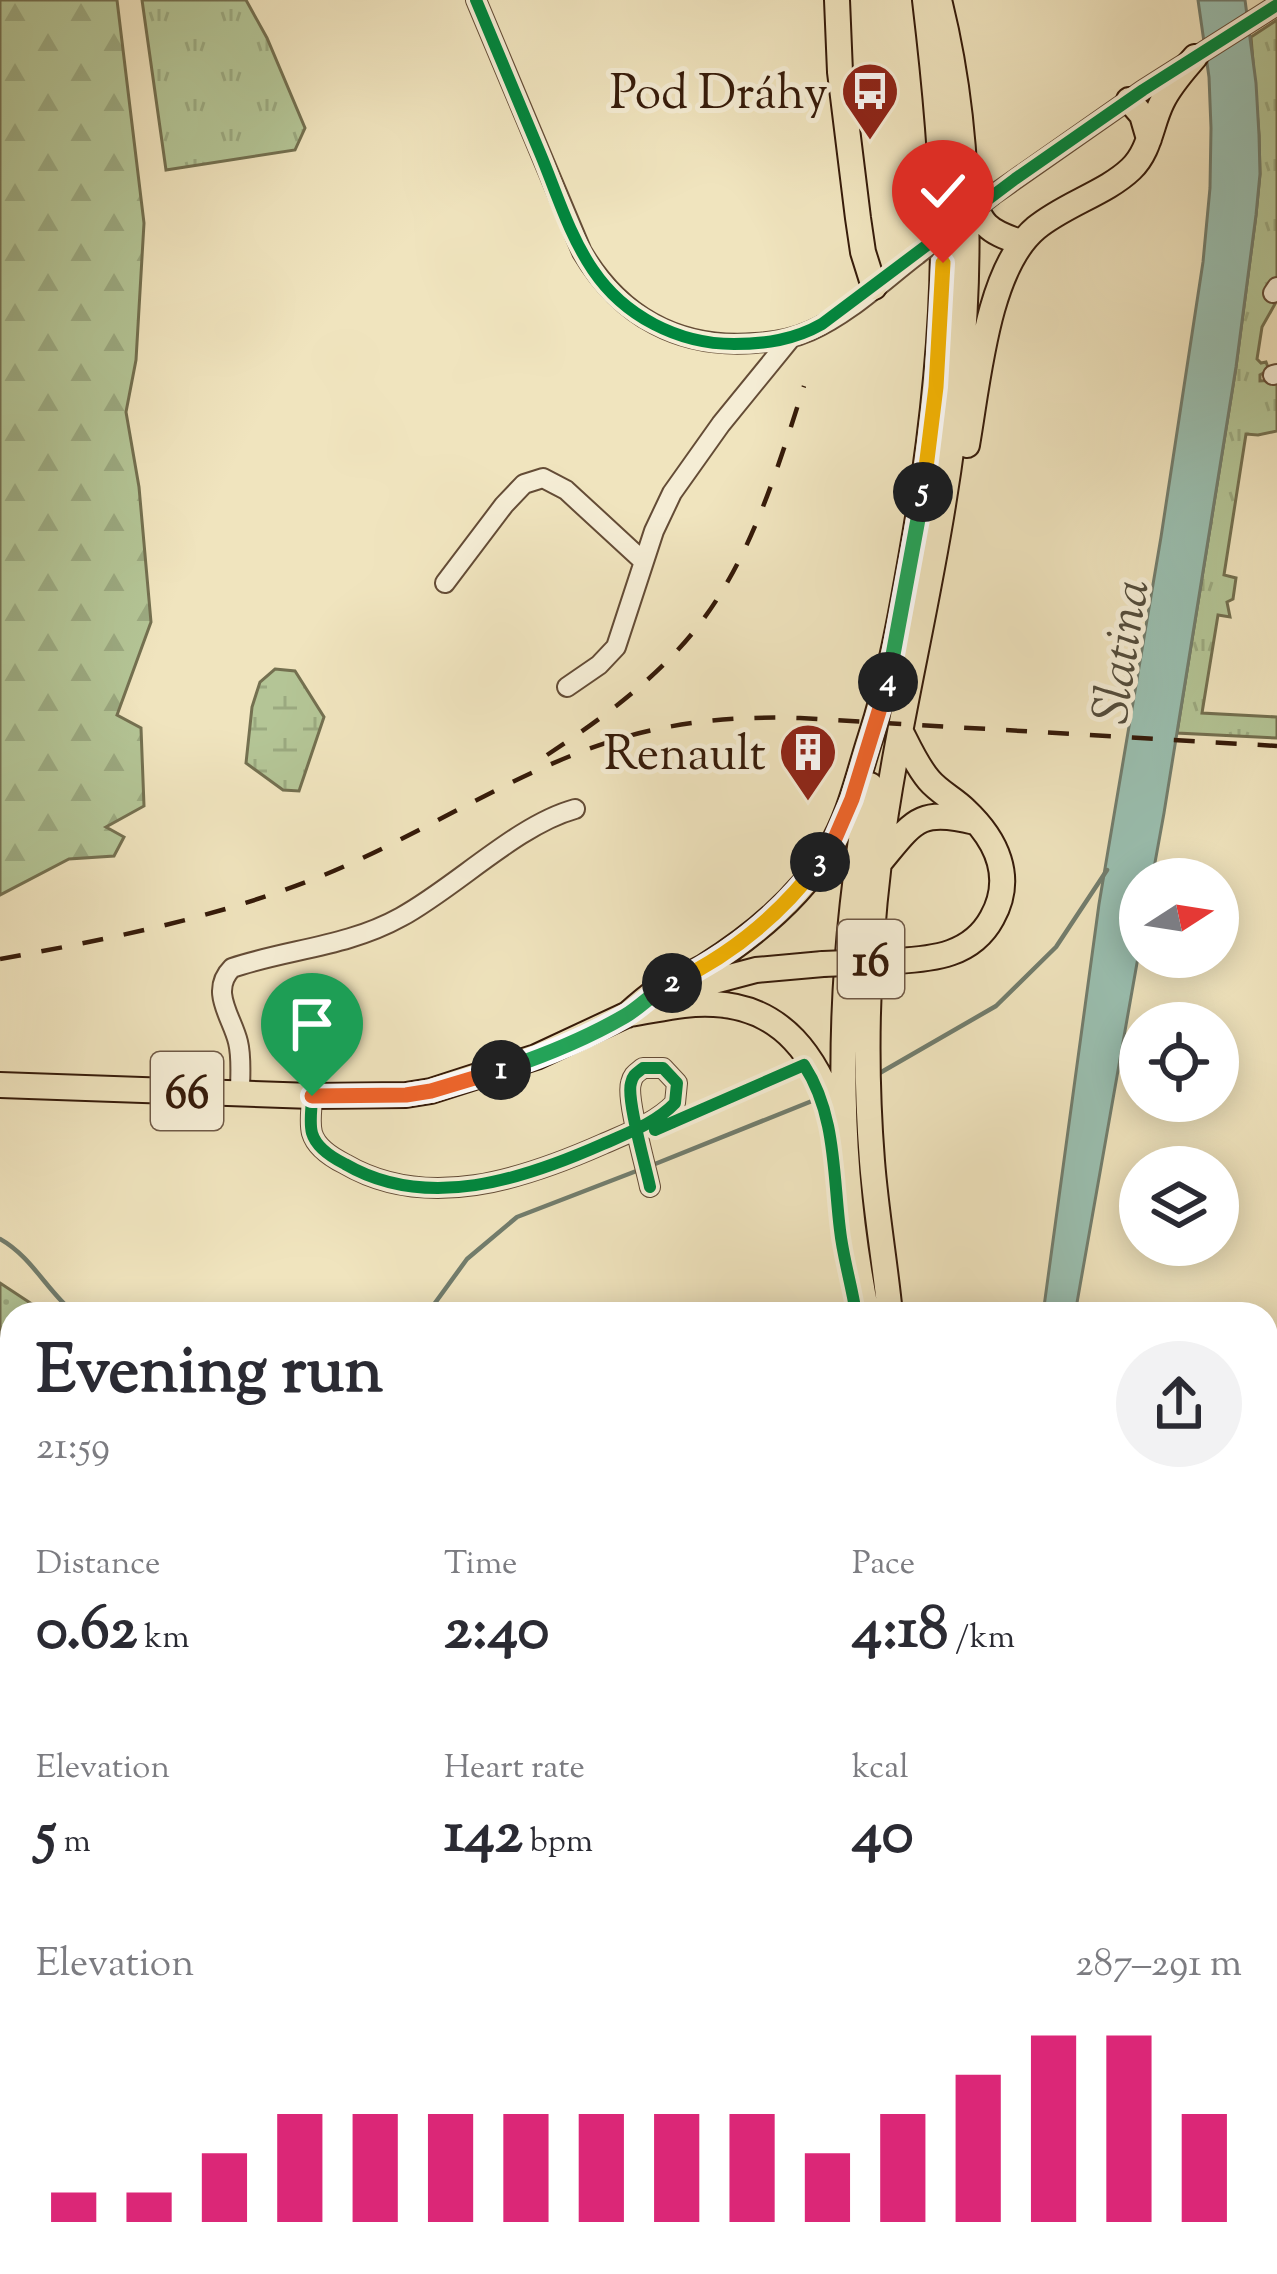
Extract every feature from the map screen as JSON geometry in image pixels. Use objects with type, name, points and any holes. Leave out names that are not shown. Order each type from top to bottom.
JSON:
[{"type":"main road","name":"16","points":[[865,1302],[833,1072],[858,857],[921,506],[940,337],[942,188],[929,37],[921,0]]},
{"type":"main road","name":"16","points":[[889,1302],[868,1098],[872,929],[901,732],[943,508],[955,420],[965,262],[961,108],[939,0]]},
{"type":"main road","points":[[839,5],[840,72],[856,205],[874,287]]},
{"type":"main road","points":[[943,508],[962,472],[990,320],[1002,277],[1020,242],[1041,224],[1132,169],[1149,139],[1162,99],[1195,57]]},
{"type":"main road","points":[[1129,100],[1142,115],[1149,139]]},
{"type":"main road","points":[[964,173],[985,225],[1020,242]]},
{"type":"main road","points":[[627,1015],[658,990],[739,943],[801,887],[830,850],[843,823],[887,688]]},
{"type":"main road","points":[[901,732],[928,780],[977,823]]},
{"type":"main road","points":[[879,863],[906,830],[925,818],[944,815],[977,823]]},
{"type":"main road","name":"66","points":[[0,1085],[375,1097],[431,1091],[536,1057],[669,995],[724,977],[756,970],[935,958],[961,949],[979,935],[1000,899],[1001,866],[992,841],[977,823]]},
{"type":"main road","points":[[627,1015],[710,1004],[744,1009],[782,1028],[833,1072]]},
{"type":"street","points":[[476,0],[594,272],[642,316],[684,338],[729,344],[791,338],[822,325],[993,195],[1276,6]]},
{"type":"street","points":[[567,687],[616,647],[654,531],[672,493],[791,338]]},
{"type":"street","points":[[445,583],[504,505],[524,484],[543,478],[566,490],[644,561]]},
{"type":"street","points":[[240,1092],[238,1042],[221,988],[224,975],[232,968],[327,946],[386,925],[544,821],[575,809]]},
{"type":"street","points":[[312,1096],[311,1132],[326,1151],[358,1172],[397,1184],[449,1188],[507,1180],[639,1135],[670,1108],[678,1089],[674,1076],[663,1067],[637,1072],[630,1084],[631,1098],[639,1135],[650,1187]]},
{"type":"green space","points":[[0,0],[117,0],[144,223],[136,360],[126,412],[139,487],[151,622],[117,715],[141,728],[144,806],[106,827],[124,837],[114,856],[69,859],[0,895]]},
{"type":"green space","points":[[142,0],[246,0],[305,128],[295,150],[166,170]]},
{"type":"green space","points":[[1277,20],[1277,281],[1267,298],[1275,304],[1262,327],[1257,359],[1266,362],[1269,370],[1260,375],[1260,381],[1277,380],[1277,431],[1246,434],[1224,575],[1236,578],[1233,599],[1227,602],[1230,617],[1218,615],[1202,713],[1277,717],[1277,738],[1177,733],[1256,215],[1259,135],[1251,37]]},
{"type":"green space","points":[[275,669],[295,671],[324,717],[299,791],[283,790],[246,763],[252,707],[260,682]]},
{"type":"green space","points":[[0,1283],[29,1302],[0,1302]]},
{"type":"shaded area","points":[[1198,0],[1245,0],[1256,83],[1260,174],[1236,367],[1156,858],[1119,858],[1119,978],[1134,978],[1130,1002],[1119,1002],[1119,1065],[1077,1302],[1045,1302],[1099,904],[1203,262],[1211,128]]},
{"type":"waterway","points":[[878,1074],[996,1006],[1056,947],[1107,870]]},
{"type":"waterway","points":[[650,1166],[817,1099]]},
{"type":"waterway","points":[[436,1302],[467,1259],[517,1217],[639,1170]]},
{"type":"waterway","points":[[0,1239],[63,1302]]},
{"type":"railway","points":[[547,755],[645,682],[715,603],[760,513],[804,386]]},
{"type":"railway","points":[[0,959],[162,926],[280,891],[357,861],[579,752],[686,724],[800,718],[1277,746]]},
{"type":"cycle path","points":[[476,0],[570,228],[593,270],[620,301],[654,324],[693,339],[734,344],[779,340],[822,324],[1015,179],[1277,5]]},
{"type":"cycle path","points":[[655,1130],[804,1065],[828,1124],[841,1240],[854,1302]]},
{"type":"cycle path","points":[[312,1096],[312,1133],[330,1155],[376,1178],[442,1188],[541,1169],[573,1157],[622,1136],[632,1131],[641,1127],[675,1103],[677,1083],[663,1068],[643,1068],[634,1076],[630,1091],[634,1118],[637,1134],[650,1187]]},
{"type":"place","name":"Pod Dráhy","points":[[870,142]]},
{"type":"place","name":"Renault","points":[[808,803]]},
{"type":"route","points":[[312,1096],[375,1097],[431,1091],[536,1057],[627,1015],[769,920],[830,850],[852,799],[887,688],[931,435],[943,263]]},
{"type":"water label","name":"Slatina","points":[[1119,651]]}]
